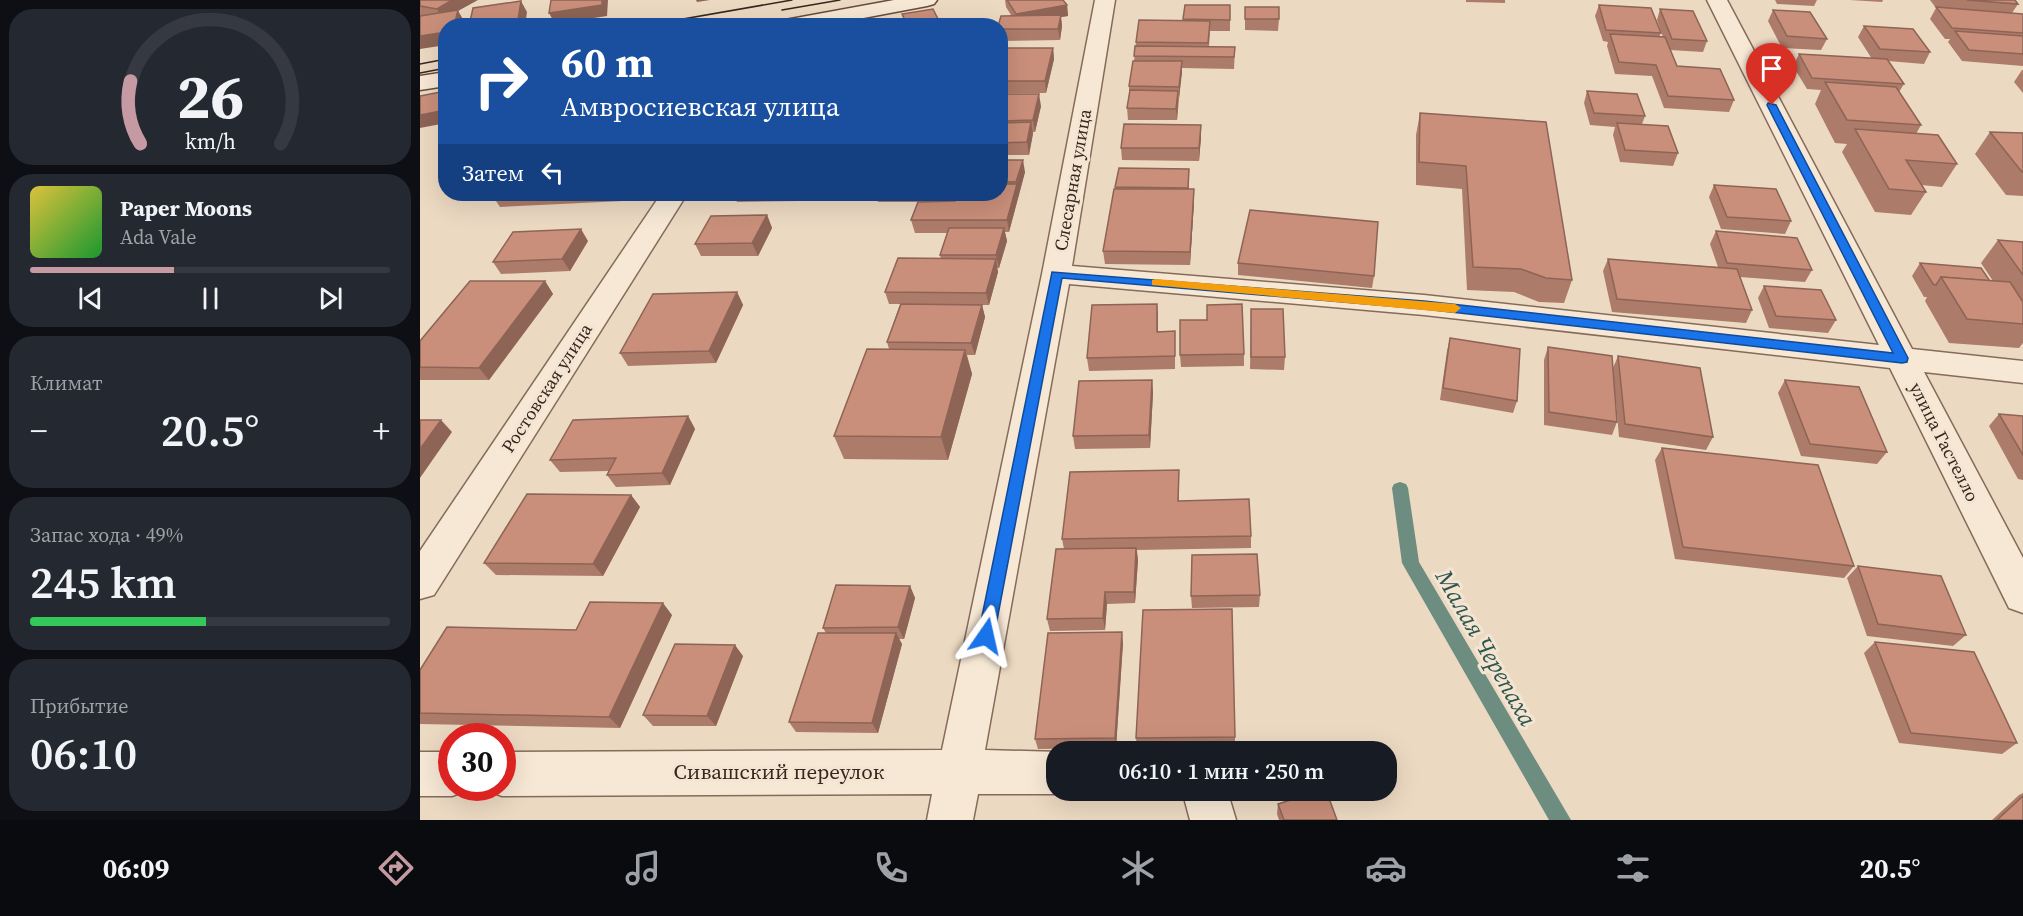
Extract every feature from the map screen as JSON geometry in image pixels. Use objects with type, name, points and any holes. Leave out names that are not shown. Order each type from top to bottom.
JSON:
[{"type":"street","points":[[829,18],[927,0]]},
{"type":"street","name":"Слесарная улица","points":[[950,820],[1056,274],[1105,0]]},
{"type":"street","name":"улица Гастелло","points":[[1717,0],[2023,596]]},
{"type":"street","points":[[420,83],[438,80]]},
{"type":"street","name":"Ростовская улица","points":[[420,583],[669,201]]},
{"type":"street","points":[[1056,274],[1424,305],[2023,372]]},
{"type":"street","name":"Сивашский переулок","points":[[516,774],[1046,772]]},
{"type":"street","points":[[420,774],[438,774]]},
{"type":"street","points":[[1207,801],[1213,820]]},
{"type":"building","points":[[420,0],[452,0],[437,9],[420,6]]},
{"type":"building","points":[[551,0],[602,0],[602,5],[549,13]]},
{"type":"building","points":[[1007,0],[1063,0],[1067,5],[1016,14]]},
{"type":"building","points":[[1967,0],[2015,0],[2018,4]]},
{"type":"building","points":[[521,1],[518,18],[471,18],[473,8]]},
{"type":"building","points":[[1185,5],[1230,5],[1230,20],[1183,19]]},
{"type":"building","points":[[1599,5],[1651,8],[1661,33],[1606,30]]},
{"type":"building","points":[[1245,7],[1279,7],[1279,19],[1245,19]]},
{"type":"building","points":[[1936,7],[2023,14],[2023,33],[1952,28]]},
{"type":"building","points":[[933,9],[938,18],[904,18],[902,14]]},
{"type":"building","points":[[1660,9],[1693,11],[1707,41],[1672,39]]},
{"type":"building","points":[[458,10],[456,18],[438,18],[438,33],[420,36],[420,16]]},
{"type":"building","points":[[1773,10],[1810,12],[1827,39],[1787,36]]},
{"type":"building","points":[[1061,15],[1058,29],[1008,29],[1008,18],[1000,18],[1001,16]]},
{"type":"building","points":[[1139,20],[1210,21],[1208,43],[1136,42]]},
{"type":"building","points":[[1864,26],[1913,29],[1930,52],[1880,49]]},
{"type":"building","points":[[1955,31],[2023,36],[2023,54],[1969,50]]},
{"type":"building","points":[[1610,34],[1665,37],[1677,66],[1720,69],[1734,100],[1668,96],[1656,65],[1619,62]]},
{"type":"building","points":[[1135,46],[1235,47],[1234,57],[1134,56]]},
{"type":"building","points":[[1008,48],[1053,48],[1045,81],[1008,81]]},
{"type":"building","points":[[1799,54],[1887,59],[1904,84],[1812,78]]},
{"type":"building","points":[[1133,61],[1182,61],[1179,87],[1129,86]]},
{"type":"building","points":[[1825,82],[1896,87],[1921,125],[1847,120]]},
{"type":"building","points":[[1130,90],[1178,91],[1176,109],[1127,108]]},
{"type":"building","points":[[1587,91],[1637,94],[1645,116],[1594,113]]},
{"type":"building","points":[[438,93],[438,112],[420,115],[420,96]]},
{"type":"building","points":[[1008,94],[1039,94],[1033,120],[1008,121]]},
{"type":"building","points":[[1420,113],[1546,122],[1572,280],[1546,278],[1521,269],[1473,267],[1466,166],[1419,162]]},
{"type":"building","points":[[1031,122],[1027,142],[1008,143],[1008,123]]},
{"type":"building","points":[[1617,123],[1668,126],[1678,153],[1625,150]]},
{"type":"building","points":[[1124,124],[1201,125],[1199,148],[1121,148]]},
{"type":"building","points":[[1855,129],[1938,135],[1957,164],[1906,160],[1926,192],[1889,189]]},
{"type":"building","points":[[1990,132],[2023,133],[2023,172],[2022,172]]},
{"type":"building","points":[[1008,160],[1023,160],[1016,182],[1008,182]]},
{"type":"building","points":[[1119,168],[1189,169],[1188,188],[1115,187]]},
{"type":"building","points":[[1008,184],[1017,184],[1007,220],[911,220],[918,202],[1008,201]]},
{"type":"building","points":[[1714,185],[1776,189],[1791,221],[1727,217]]},
{"type":"building","points":[[1114,189],[1194,189],[1190,252],[1103,251]]},
{"type":"building","points":[[1250,210],[1378,222],[1374,276],[1238,263]]},
{"type":"building","points":[[767,215],[752,243],[695,244],[711,216]]},
{"type":"building","points":[[949,228],[1004,228],[996,255],[940,255]]},
{"type":"building","points":[[581,229],[562,259],[493,262],[513,232]]},
{"type":"building","points":[[1716,231],[1797,238],[1812,270],[1727,263]]},
{"type":"building","points":[[1998,240],[2023,242],[2023,275]]},
{"type":"building","points":[[898,258],[996,259],[986,293],[885,292]]},
{"type":"building","points":[[1608,259],[1737,269],[1752,310],[1617,299]]},
{"type":"building","points":[[1920,263],[1981,268],[1990,281],[1941,277],[1936,285],[1933,284]]},
{"type":"building","points":[[1941,277],[2010,282],[2023,302],[2023,324],[1967,319]]},
{"type":"building","points":[[470,281],[545,281],[479,368],[420,367],[420,341]]},
{"type":"building","points":[[1764,286],[1821,290],[1836,320],[1776,316]]},
{"type":"building","points":[[737,292],[709,351],[620,353],[653,294]]},
{"type":"building","points":[[901,304],[982,305],[971,343],[887,342]]},
{"type":"building","points":[[1157,304],[1157,332],[1175,331],[1175,356],[1087,358],[1092,305]]},
{"type":"building","points":[[1242,304],[1244,354],[1180,355],[1180,320],[1207,320],[1207,305]]},
{"type":"building","points":[[1251,309],[1283,309],[1285,357],[1251,357]]},
{"type":"building","points":[[1450,338],[1520,349],[1517,401],[1443,388]]},
{"type":"building","points":[[1548,347],[1612,356],[1617,422],[1549,412]]},
{"type":"building","points":[[867,349],[965,350],[941,437],[834,436]]},
{"type":"building","points":[[1618,356],[1700,368],[1713,437],[1625,424]]},
{"type":"building","points":[[1152,380],[1149,435],[1073,436],[1079,381]]},
{"type":"building","points":[[1785,380],[1859,387],[1887,452],[1810,444]]},
{"type":"building","points":[[1999,414],[2023,416],[2023,455]]},
{"type":"building","points":[[688,416],[662,473],[607,475],[616,458],[550,460],[573,420]]},
{"type":"building","points":[[420,420],[441,420],[420,449]]},
{"type":"building","points":[[1662,448],[1818,465],[1854,566],[1683,547]]},
{"type":"building","points":[[1179,470],[1178,501],[1249,499],[1251,536],[1062,539],[1070,472]]},
{"type":"building","points":[[527,494],[631,495],[593,564],[484,563]]},
{"type":"building","points":[[1136,548],[1134,592],[1105,592],[1103,618],[1047,619],[1056,549]]},
{"type":"building","points":[[1257,554],[1260,595],[1191,596],[1192,555]]},
{"type":"building","points":[[1858,566],[1941,576],[1966,635],[1878,624]]},
{"type":"building","points":[[836,585],[910,586],[898,627],[823,628]]},
{"type":"building","points":[[590,602],[663,603],[609,717],[420,713],[420,670],[447,627],[576,630]]},
{"type":"building","points":[[1232,609],[1235,737],[1136,738],[1143,610]]},
{"type":"building","points":[[1122,632],[1115,738],[1035,739],[1048,633]]},
{"type":"building","points":[[818,633],[896,633],[872,723],[789,722]]},
{"type":"building","points":[[1875,642],[1974,652],[2017,743],[1911,733]]},
{"type":"building","points":[[675,644],[735,645],[707,716],[643,715]]},
{"type":"building","points":[[2023,796],[2023,820],[1997,820]]},
{"type":"building","points":[[1287,801],[1330,801],[1337,820],[1284,820],[1278,804]]},
{"type":"waterway","name":"Малая Черепаха","points":[[1400,488],[1411,563],[1561,820]]},
{"type":"tram line","points":[[689,18],[792,0]]},
{"type":"tram line","points":[[782,10],[840,0]]},
{"type":"tram line","points":[[420,64],[438,61]]},
{"type":"tram line","points":[[420,73],[438,70]]},
{"type":"slow traffic","points":[[1156,282],[1455,308]]},
{"type":"route","points":[[986,636],[1056,274],[1424,305],[1902,358],[1772,105]]}]
